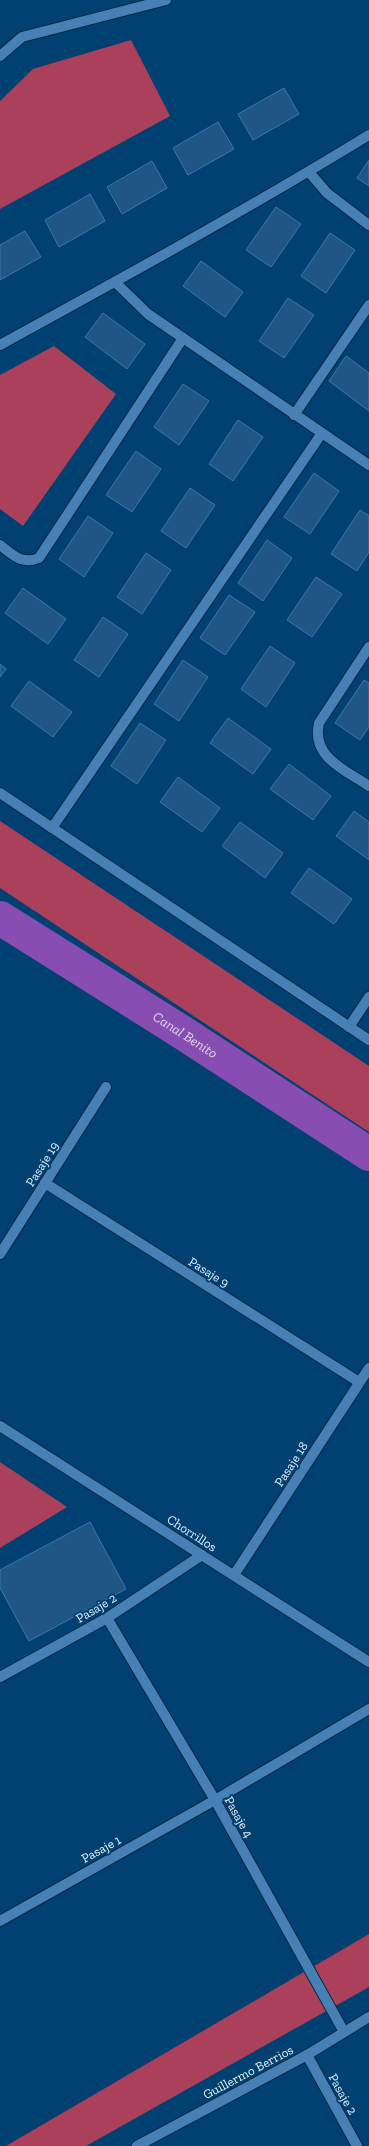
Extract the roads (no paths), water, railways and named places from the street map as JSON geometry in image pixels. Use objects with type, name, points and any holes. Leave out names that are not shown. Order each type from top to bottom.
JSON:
[{"type":"street","points":[[0,56],[22,37],[166,0]]},
{"type":"street","points":[[0,345],[115,282],[309,172],[369,134]]},
{"type":"street","points":[[309,172],[327,193],[369,225]]},
{"type":"street","points":[[115,282],[148,314],[369,465]]},
{"type":"street","points":[[294,415],[369,305]]},
{"type":"street","points":[[0,545],[22,561],[33,561],[39,558],[183,338]]},
{"type":"street","points":[[52,828],[322,433]]},
{"type":"street","points":[[369,647],[319,723],[317,741],[324,755],[369,786]]},
{"type":"street","points":[[0,793],[369,1040]]},
{"type":"street","points":[[349,1027],[369,997]]},
{"type":"street","name":"Pasaje 19","points":[[0,1254],[106,1087]]},
{"type":"street","name":"Pasaje 9","points":[[45,1183],[359,1382]]},
{"type":"street","name":"Pasaje 18","points":[[234,1576],[369,1368]]},
{"type":"street","name":"Chorrillos","points":[[0,1426],[369,1662]]},
{"type":"street","name":"Pasaje 2","points":[[1,1674],[106,1618],[202,1555]]},
{"type":"street","name":"Pasaje 4","points":[[106,1618],[215,1800],[344,2032]]},
{"type":"street","points":[[215,1800],[369,1709]]},
{"type":"street","name":"Pasaje 1","points":[[0,1921],[215,1800]]},
{"type":"street","name":"Guillermo Berrios","points":[[137,2146],[307,2056],[369,2018]]},
{"type":"street","name":"Pasaje 2","points":[[307,2056],[357,2146]]},
{"type":"waterway","name":"Canal Benito","points":[[0,918],[180,1031],[369,1154]]}]
